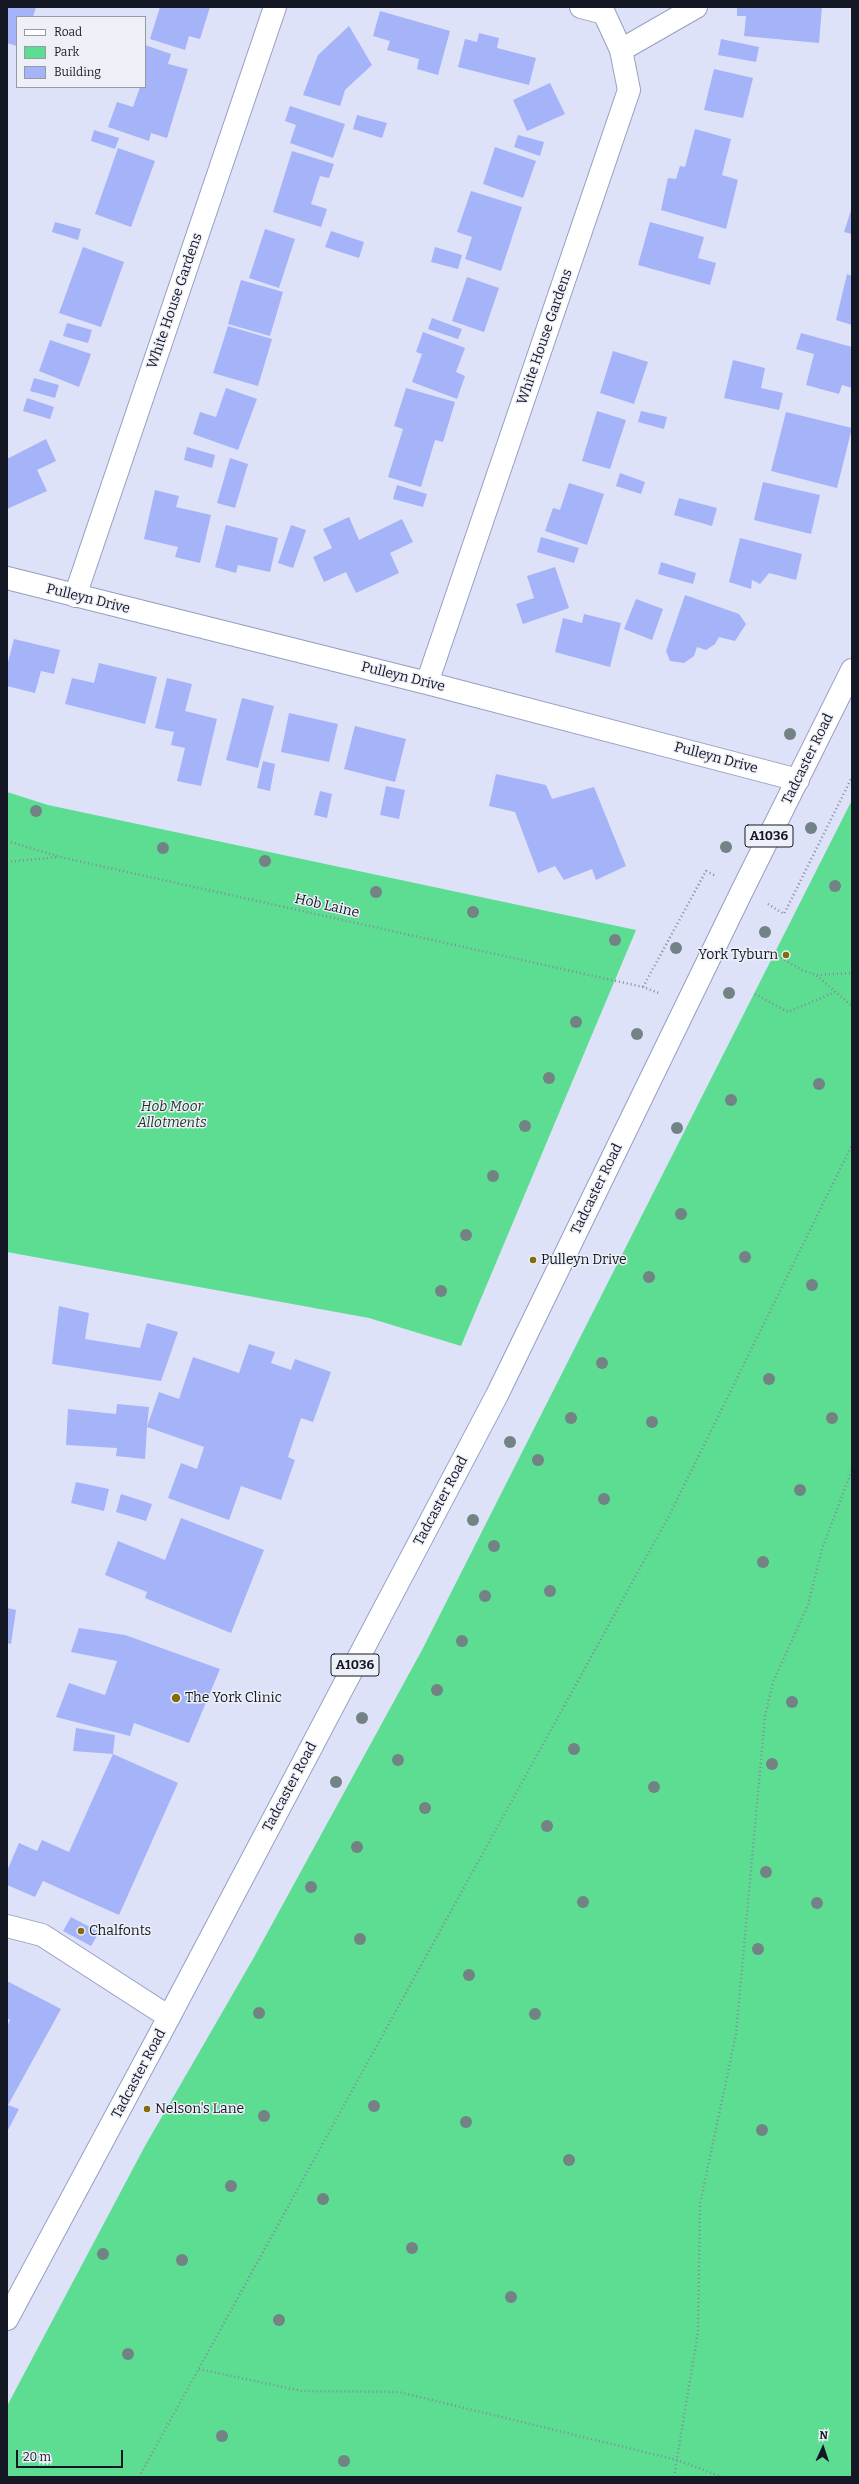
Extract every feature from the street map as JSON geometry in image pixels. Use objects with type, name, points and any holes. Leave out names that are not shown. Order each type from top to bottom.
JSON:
[{"type":"street","name":"White House Gardens","points":[[75,596],[274,7]]},
{"type":"street","name":"White House Gardens","points":[[427,683],[629,90],[621,50],[604,13],[581,7]]},
{"type":"street","points":[[621,50],[696,7]]},
{"type":"street","name":"Pulleyn Drive","points":[[7,578],[427,683],[798,780]]},
{"type":"street","name":"Tadcaster Road","points":[[7,2319],[169,2017],[497,1396],[852,670]]},
{"type":"street","points":[[7,1926],[42,1935],[169,2017]]},
{"type":"path","points":[[784,914],[852,777]]},
{"type":"path","name":"Hob Laine","points":[[7,841],[60,857],[643,987],[706,871]]},
{"type":"path","points":[[7,862],[60,857]]},
{"type":"path","points":[[767,950],[802,970],[816,975],[852,1006]]},
{"type":"path","points":[[816,975],[852,973]]},
{"type":"path","points":[[755,994],[788,1012],[835,992]]},
{"type":"path","points":[[140,2477],[671,1512],[852,1145]]},
{"type":"path","points":[[674,2477],[698,2332],[700,2204],[736,2034],[765,1716],[773,1682],[808,1605],[822,1549],[852,1470]]},
{"type":"path","points":[[199,2369],[302,2392],[399,2392],[677,2460],[722,2477]]},
{"type":"green space","name":"Hob Moor Allotments","points":[[7,792],[48,805],[636,930],[461,1346],[369,1318],[7,1252]]},
{"type":"green space","points":[[852,800],[852,2477],[7,2477],[7,2406],[145,2146],[253,1959],[422,1650]]},
{"type":"building","points":[[7,7],[36,7],[33,16],[16,16],[16,46],[7,43]]},
{"type":"building","points":[[160,7],[210,7],[200,39],[189,36],[185,50],[150,39]]},
{"type":"building","points":[[737,7],[822,7],[819,43],[744,36],[746,16],[737,16]]},
{"type":"building","points":[[380,11],[450,31],[438,75],[417,69],[419,59],[387,50],[390,41],[373,36]]},
{"type":"building","points":[[349,26],[372,65],[345,90],[340,106],[303,95],[318,55]]},
{"type":"building","points":[[479,33],[499,38],[497,48],[536,58],[529,85],[458,67],[465,39],[477,42]]},
{"type":"building","points":[[721,39],[759,47],[756,62],[718,55]]},
{"type":"building","points":[[146,45],[171,54],[168,64],[188,69],[167,138],[151,133],[149,141],[108,127],[117,102],[133,107],[140,88],[146,88]]},
{"type":"building","points":[[714,69],[753,78],[743,118],[704,110]]},
{"type":"building","points":[[550,83],[565,114],[527,131],[513,100]]},
{"type":"building","points":[[290,106],[345,124],[333,158],[290,143],[296,125],[285,121]]},
{"type":"building","points":[[357,115],[387,123],[382,138],[353,129]]},
{"type":"building","points":[[695,129],[731,139],[722,175],[738,180],[726,229],[661,210],[668,178],[676,179],[680,166],[685,167]]},
{"type":"building","points":[[94,130],[119,138],[115,149],[91,141]]},
{"type":"building","points":[[518,135],[544,142],[540,156],[514,147]]},
{"type":"building","points":[[495,147],[536,161],[523,198],[483,184]]},
{"type":"building","points":[[118,148],[155,161],[131,227],[95,214]]},
{"type":"building","points":[[292,151],[334,164],[329,178],[320,176],[311,204],[327,209],[321,227],[273,212]]},
{"type":"building","points":[[471,191],[522,207],[501,271],[465,259],[472,237],[457,232]]},
{"type":"building","points":[[852,207],[852,234],[844,232]]},
{"type":"building","points":[[55,222],[81,229],[78,240],[52,232]]},
{"type":"building","points":[[650,222],[704,237],[698,258],[716,263],[710,285],[638,265]]},
{"type":"building","points":[[265,229],[295,239],[279,288],[249,278]]},
{"type":"building","points":[[331,231],[364,242],[359,258],[325,247]]},
{"type":"building","points":[[83,247],[124,262],[101,327],[59,313]]},
{"type":"building","points":[[435,247],[462,255],[458,269],[431,262]]},
{"type":"building","points":[[847,274],[852,276],[852,325],[836,320]]},
{"type":"building","points":[[467,277],[499,288],[484,332],[452,321]]},
{"type":"building","points":[[241,280],[283,292],[270,336],[228,324]]},
{"type":"building","points":[[432,318],[462,329],[458,339],[428,329]]},
{"type":"building","points":[[67,323],[92,330],[88,343],[63,336]]},
{"type":"building","points":[[228,326],[272,339],[258,386],[213,373]]},
{"type":"building","points":[[423,332],[465,348],[456,372],[465,376],[457,399],[412,382],[422,354],[416,352]]},
{"type":"building","points":[[801,333],[852,347],[852,388],[842,385],[839,394],[806,385],[814,354],[796,349]]},
{"type":"building","points":[[50,340],[91,354],[79,387],[39,371]]},
{"type":"building","points":[[613,351],[648,362],[634,404],[600,393]]},
{"type":"building","points":[[733,360],[765,368],[761,388],[783,393],[779,410],[724,398]]},
{"type":"building","points":[[34,378],[59,385],[55,398],[30,391]]},
{"type":"building","points":[[226,388],[257,399],[238,450],[193,434],[200,412],[216,417]]},
{"type":"building","points":[[406,388],[455,402],[443,442],[435,440],[421,487],[388,477],[403,429],[394,426]]},
{"type":"building","points":[[27,398],[54,407],[50,419],[23,411]]},
{"type":"building","points":[[597,411],[626,420],[610,469],[582,461]]},
{"type":"building","points":[[641,411],[667,417],[664,429],[638,422]]},
{"type":"building","points":[[786,412],[852,428],[837,488],[771,471]]},
{"type":"building","points":[[46,439],[56,461],[37,470],[47,491],[7,509],[7,459]]},
{"type":"building","points":[[187,447],[215,455],[212,468],[184,460]]},
{"type":"building","points":[[230,458],[248,464],[235,508],[217,503]]},
{"type":"building","points":[[620,473],[645,482],[641,494],[616,486]]},
{"type":"building","points":[[763,482],[820,495],[811,534],[754,520]]},
{"type":"building","points":[[569,483],[604,494],[587,545],[545,531],[553,508],[560,510]]},
{"type":"building","points":[[397,485],[427,494],[423,507],[393,499]]},
{"type":"building","points":[[155,490],[179,496],[176,507],[211,515],[200,563],[175,557],[178,547],[144,539]]},
{"type":"building","points":[[679,498],[717,508],[712,526],[674,515]]},
{"type":"building","points":[[349,517],[359,540],[402,519],[413,542],[390,553],[399,573],[356,593],[346,572],[324,582],[313,557],[332,548],[323,529]]},
{"type":"building","points":[[226,525],[278,538],[270,572],[238,565],[236,573],[215,567]]},
{"type":"building","points":[[291,525],[306,530],[293,568],[278,563]]},
{"type":"building","points":[[541,537],[579,548],[574,563],[537,552]]},
{"type":"building","points":[[740,538],[802,554],[796,580],[769,573],[760,584],[752,580],[751,589],[729,582]]},
{"type":"building","points":[[661,562],[696,573],[693,584],[658,574]]},
{"type":"building","points":[[555,567],[569,608],[523,624],[516,604],[534,598],[527,576]]},
{"type":"building","points":[[685,595],[739,614],[746,624],[735,641],[719,637],[715,644],[706,650],[697,647],[694,656],[684,663],[670,661],[666,651]]},
{"type":"building","points":[[636,599],[663,609],[652,640],[624,629]]},
{"type":"building","points":[[584,614],[621,623],[610,667],[555,652],[563,618],[582,623]]},
{"type":"building","points":[[14,639],[60,650],[54,674],[41,671],[35,693],[7,686],[7,666]]},
{"type":"building","points":[[99,663],[157,677],[145,724],[65,704],[72,678],[94,683]]},
{"type":"building","points":[[167,678],[192,684],[185,711],[217,719],[201,786],[177,781],[185,748],[171,745],[174,732],[155,728]]},
{"type":"building","points":[[242,698],[274,706],[258,768],[226,760]]},
{"type":"building","points":[[289,713],[338,724],[329,762],[281,752]]},
{"type":"building","points":[[355,726],[406,739],[395,782],[344,769]]},
{"type":"building","points":[[263,761],[275,764],[270,791],[257,788]]},
{"type":"building","points":[[496,774],[546,785],[552,799],[594,787],[626,866],[596,880],[592,869],[564,880],[555,866],[538,873],[515,812],[489,806]]},
{"type":"building","points":[[386,786],[405,790],[399,819],[380,815]]},
{"type":"building","points":[[320,791],[332,794],[327,818],[314,815]]},
{"type":"building","points":[[59,1306],[89,1313],[85,1339],[140,1348],[147,1323],[178,1332],[161,1381],[52,1364]]},
{"type":"building","points":[[249,1344],[275,1352],[271,1363],[291,1370],[295,1359],[331,1372],[313,1422],[301,1418],[288,1457],[295,1460],[281,1500],[241,1486],[229,1520],[168,1498],[181,1463],[197,1469],[204,1447],[147,1427],[159,1392],[179,1399],[193,1357],[239,1373]]},
{"type":"building","points":[[117,1404],[149,1407],[145,1459],[116,1456],[117,1448],[66,1445],[68,1409],[116,1414]]},
{"type":"building","points":[[76,1482],[109,1489],[104,1511],[71,1503]]},
{"type":"building","points":[[121,1494],[152,1504],[146,1521],[116,1512]]},
{"type":"building","points":[[181,1518],[264,1550],[231,1633],[145,1598],[147,1592],[105,1575],[118,1541],[165,1560]]},
{"type":"building","points":[[7,1608],[16,1610],[11,1644],[7,1643]]},
{"type":"building","points":[[79,1628],[125,1635],[220,1669],[189,1743],[134,1723],[130,1736],[56,1717],[69,1683],[105,1695],[117,1661],[71,1652]]},
{"type":"building","points":[[76,1728],[115,1735],[113,1754],[73,1751]]},
{"type":"building","points":[[113,1754],[178,1783],[119,1915],[43,1881],[35,1897],[7,1885],[7,1871],[19,1843],[37,1851],[42,1840],[69,1852]]},
{"type":"building","name":"Chalfonts","points":[[71,1917],[99,1932],[91,1946],[63,1931]]},
{"type":"building","points":[[7,1981],[61,2009],[8,2105],[19,2109],[7,2132],[7,2026],[10,2020],[7,2018]]},
{"type":"place","name":"York Tyburn","points":[[786,955]]},
{"type":"place","name":"Pulleyn Drive","points":[[533,1260]]},
{"type":"place","name":"The York Clinic","points":[[176,1698]]},
{"type":"place","name":"Chalfonts","points":[[81,1931]]},
{"type":"place","name":"Nelson's Lane","points":[[147,2109]]}]
